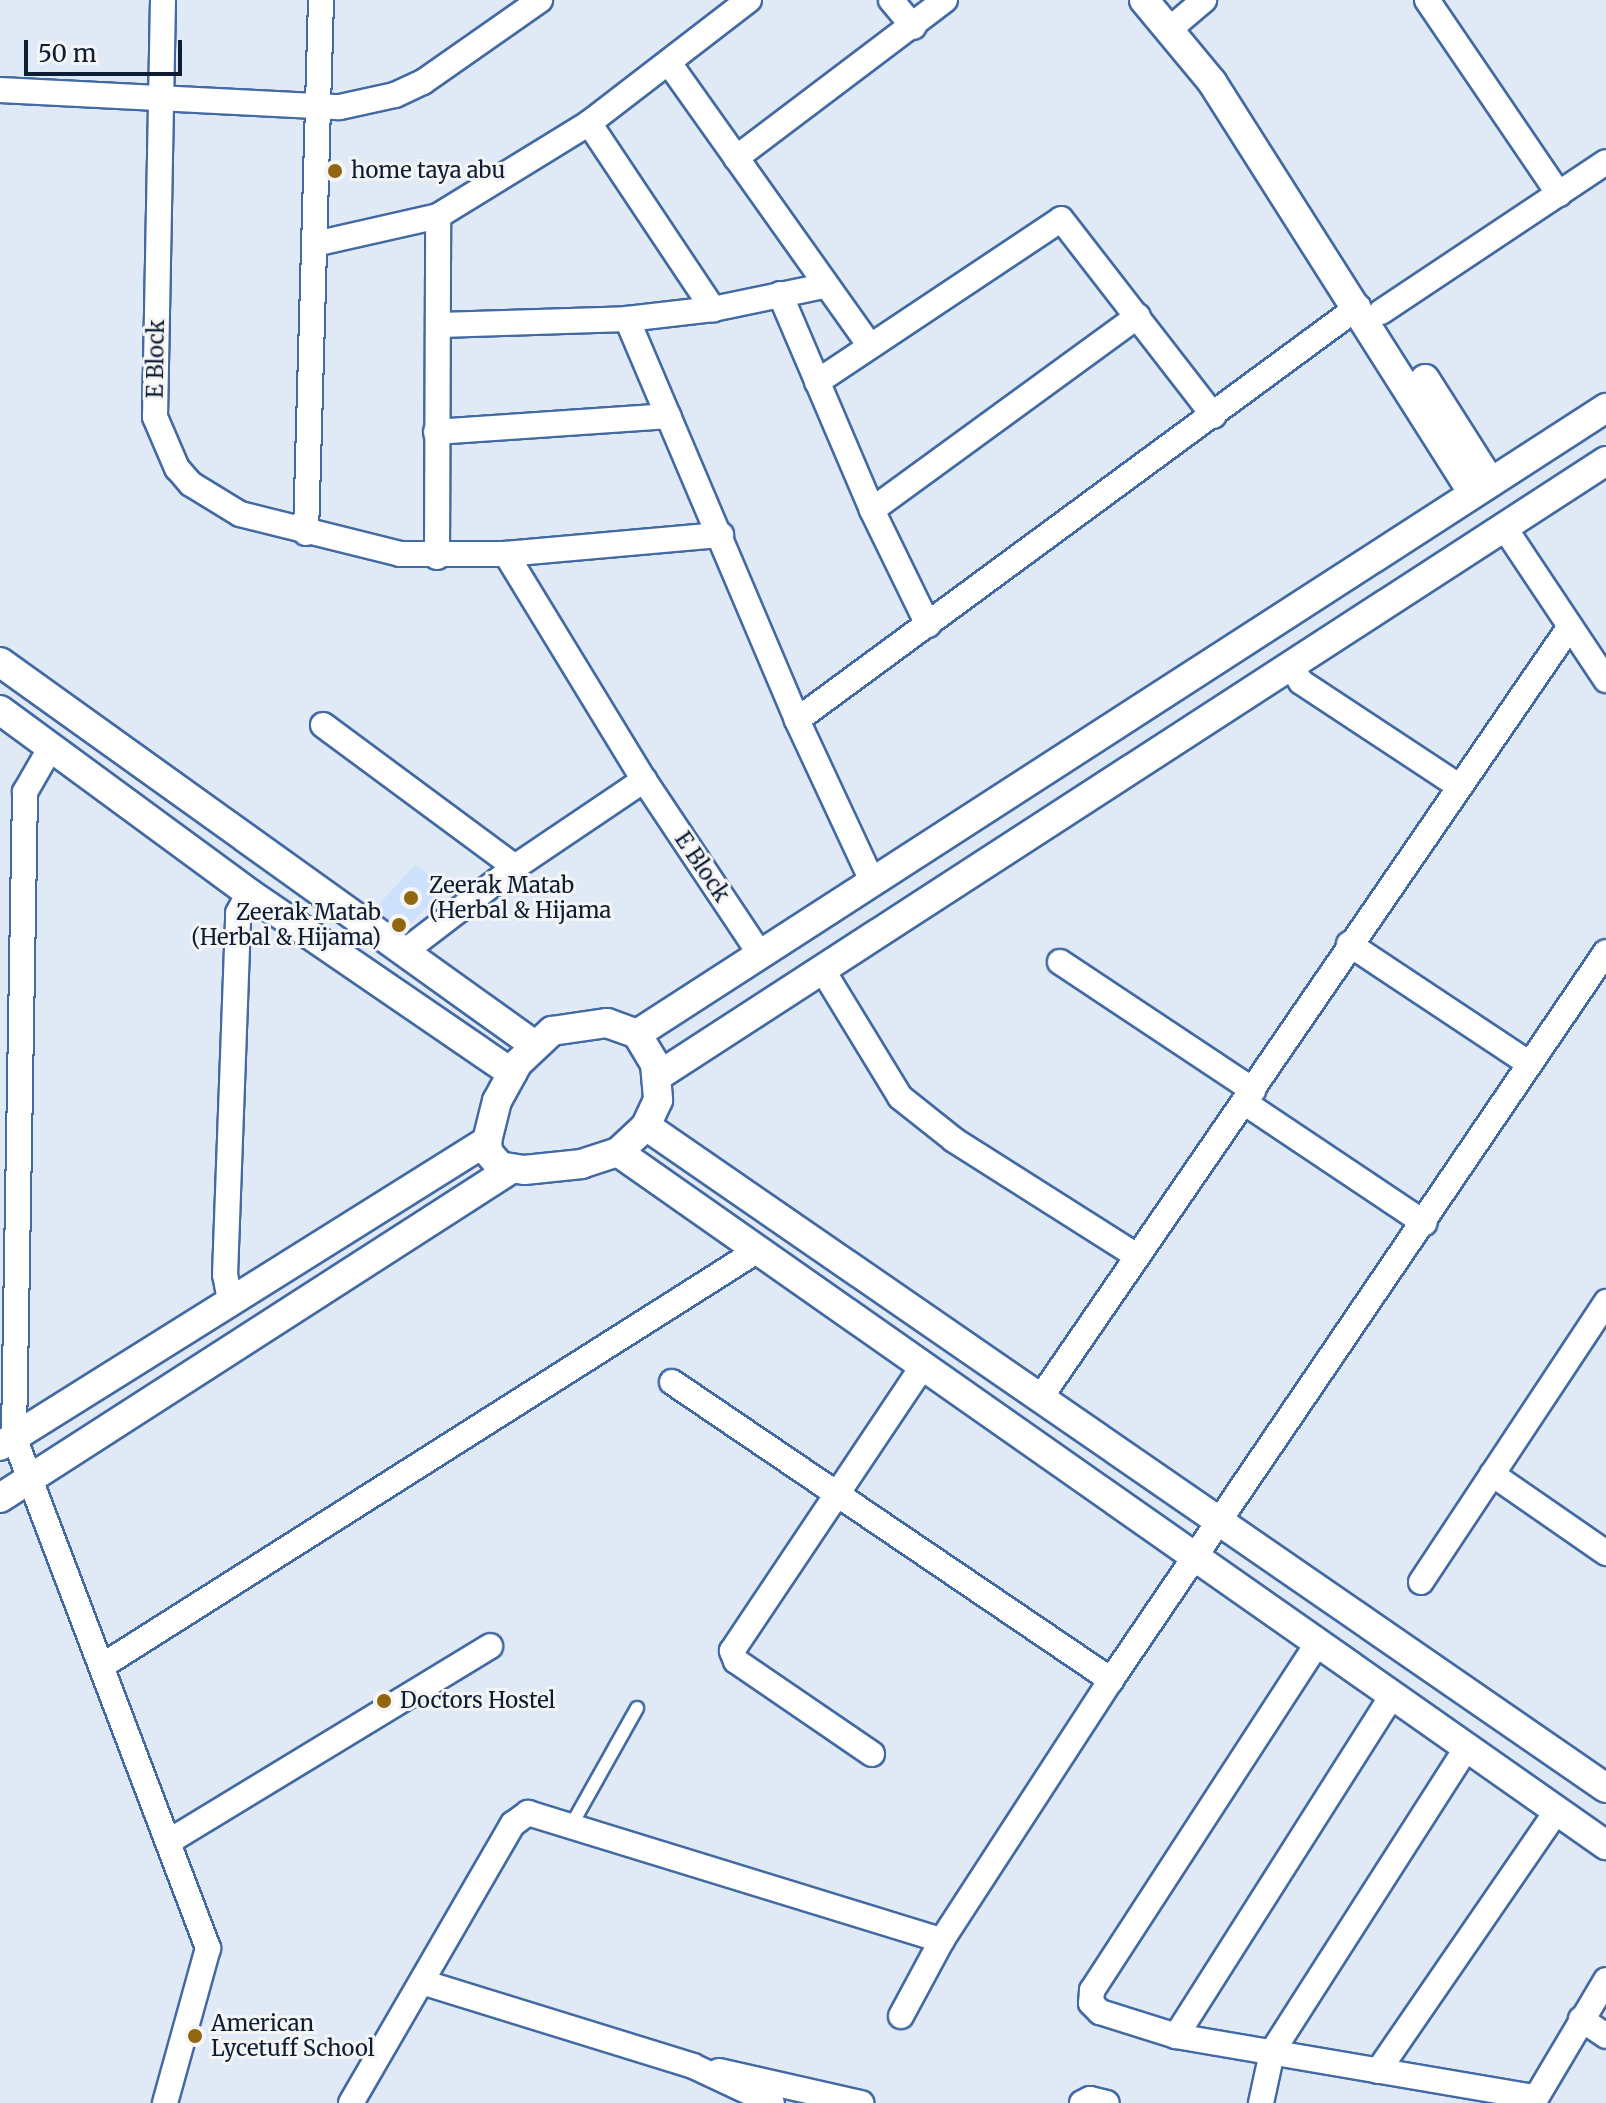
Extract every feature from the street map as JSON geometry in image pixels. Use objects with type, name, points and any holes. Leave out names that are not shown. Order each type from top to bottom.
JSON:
[{"type":"street","name":"E Block","points":[[163,0],[155,417],[177,468],[207,498],[240,514],[306,533],[437,557],[721,535]]},
{"type":"street","points":[[306,533],[321,0]]},
{"type":"street","points":[[0,90],[319,105],[360,104],[423,82],[540,0]]},
{"type":"street","points":[[315,244],[438,216],[589,123],[749,0]]},
{"type":"street","points":[[891,0],[914,27]]},
{"type":"street","points":[[736,158],[914,27],[945,0]]},
{"type":"street","points":[[1144,0],[1182,11],[1226,71],[1480,486]]},
{"type":"street","points":[[1427,0],[1559,194]]},
{"type":"street","points":[[669,63],[824,286],[870,346]]},
{"type":"street","points":[[589,123],[713,309]]},
{"type":"street","points":[[797,720],[1214,416],[1370,309],[1606,162]]},
{"type":"street","points":[[437,557],[438,216]]},
{"type":"street","points":[[817,382],[1061,219],[1214,416]]},
{"type":"street","points":[[440,325],[627,319],[713,309],[824,286]]},
{"type":"street","points":[[780,294],[872,510],[928,625]]},
{"type":"street","points":[[872,510],[1138,316]]},
{"type":"street","points":[[627,319],[797,720],[872,881]]},
{"type":"street","points":[[637,1034],[658,1076],[658,1100],[646,1126],[618,1152],[566,1168],[511,1169],[493,1160],[487,1141],[512,1073],[533,1044],[552,1031],[589,1022],[637,1034],[1480,486],[1606,408]]},
{"type":"street","points":[[436,432],[668,416]]},
{"type":"street","points":[[658,1076],[1598,466],[1568,433]]},
{"type":"street","points":[[1504,527],[1606,680]]},
{"type":"street","points":[[1399,540],[1425,580]]},
{"type":"street","name":"E Block","points":[[506,554],[644,780],[760,954]]},
{"type":"street","points":[[1338,581],[1358,622]]},
{"type":"street","points":[[1041,1397],[1249,1096],[1457,785],[1569,628]]},
{"type":"street","points":[[0,662],[533,1044]]},
{"type":"street","points":[[1290,665],[1301,682],[1457,785]]},
{"type":"street","points":[[0,710],[249,893],[512,1073]]},
{"type":"street","points":[[323,725],[515,867]]},
{"type":"street","points":[[51,747],[25,792],[7,1441],[32,1477],[208,1948],[165,2103]]},
{"type":"street","points":[[404,952],[515,867],[644,780]]},
{"type":"street","points":[[230,1300],[225,1275],[238,913],[249,893]]},
{"type":"street","points":[[1349,944],[1528,1063]]},
{"type":"street","points":[[901,2016],[942,1940],[1219,1517],[1424,1223],[1528,1063],[1606,952]]},
{"type":"street","points":[[1060,962],[1424,1223]]},
{"type":"street","points":[[822,969],[900,1097],[954,1140],[1137,1256]]},
{"type":"street","points":[[646,1126],[1219,1517],[1606,1788]]},
{"type":"street","points":[[7,1441],[487,1141]]},
{"type":"street","points":[[618,1152],[1606,1845]]},
{"type":"street","points":[[0,1498],[511,1169]]},
{"type":"street","points":[[102,1666],[758,1250]]},
{"type":"street","points":[[1421,1582],[1604,1310]]},
{"type":"street","points":[[872,1754],[736,1661],[732,1651],[923,1366]]},
{"type":"street","points":[[672,1382],[1111,1680]]},
{"type":"street","points":[[1492,1474],[1606,1553]]},
{"type":"street","points":[[1317,1644],[1092,1990],[1091,2003],[1100,2012],[1176,2036],[1534,2100],[1606,1980]]},
{"type":"street","points":[[168,1842],[490,1646]]},
{"type":"street","points":[[1176,2036],[1392,1696]]},
{"type":"street","points":[[1261,2103],[1272,2052],[1467,1747]]},
{"type":"street","points":[[1378,2071],[1556,1812]]},
{"type":"street","points":[[351,2103],[513,1824],[528,1813],[942,1940]]},
{"type":"street","points":[[422,1982],[693,2066],[861,2103]]},
{"type":"street","points":[[1581,2019],[1606,2036]]},
{"type":"street","points":[[693,2066],[772,2103]]},
{"type":"street","points":[[1082,2103],[1090,2099],[1107,2103]]},
{"type":"lane","points":[[572,1824],[637,1708]]},
{"type":"shaded area","name":"Zeerak Matab (Herbal & Hijama","points":[[415,865],[447,887],[399,935],[371,913]]},
{"type":"place","name":"home taya abu","points":[[335,171]]},
{"type":"place","name":"Zeerak Matab (Herbal & Hijama","points":[[411,898]]},
{"type":"place","name":"Zeerak Matab (Herbal & Hijama)","points":[[399,925]]},
{"type":"place","name":"Doctors Hostel","points":[[384,1701]]},
{"type":"place","name":"American Lycetuff School","points":[[195,2036]]}]
